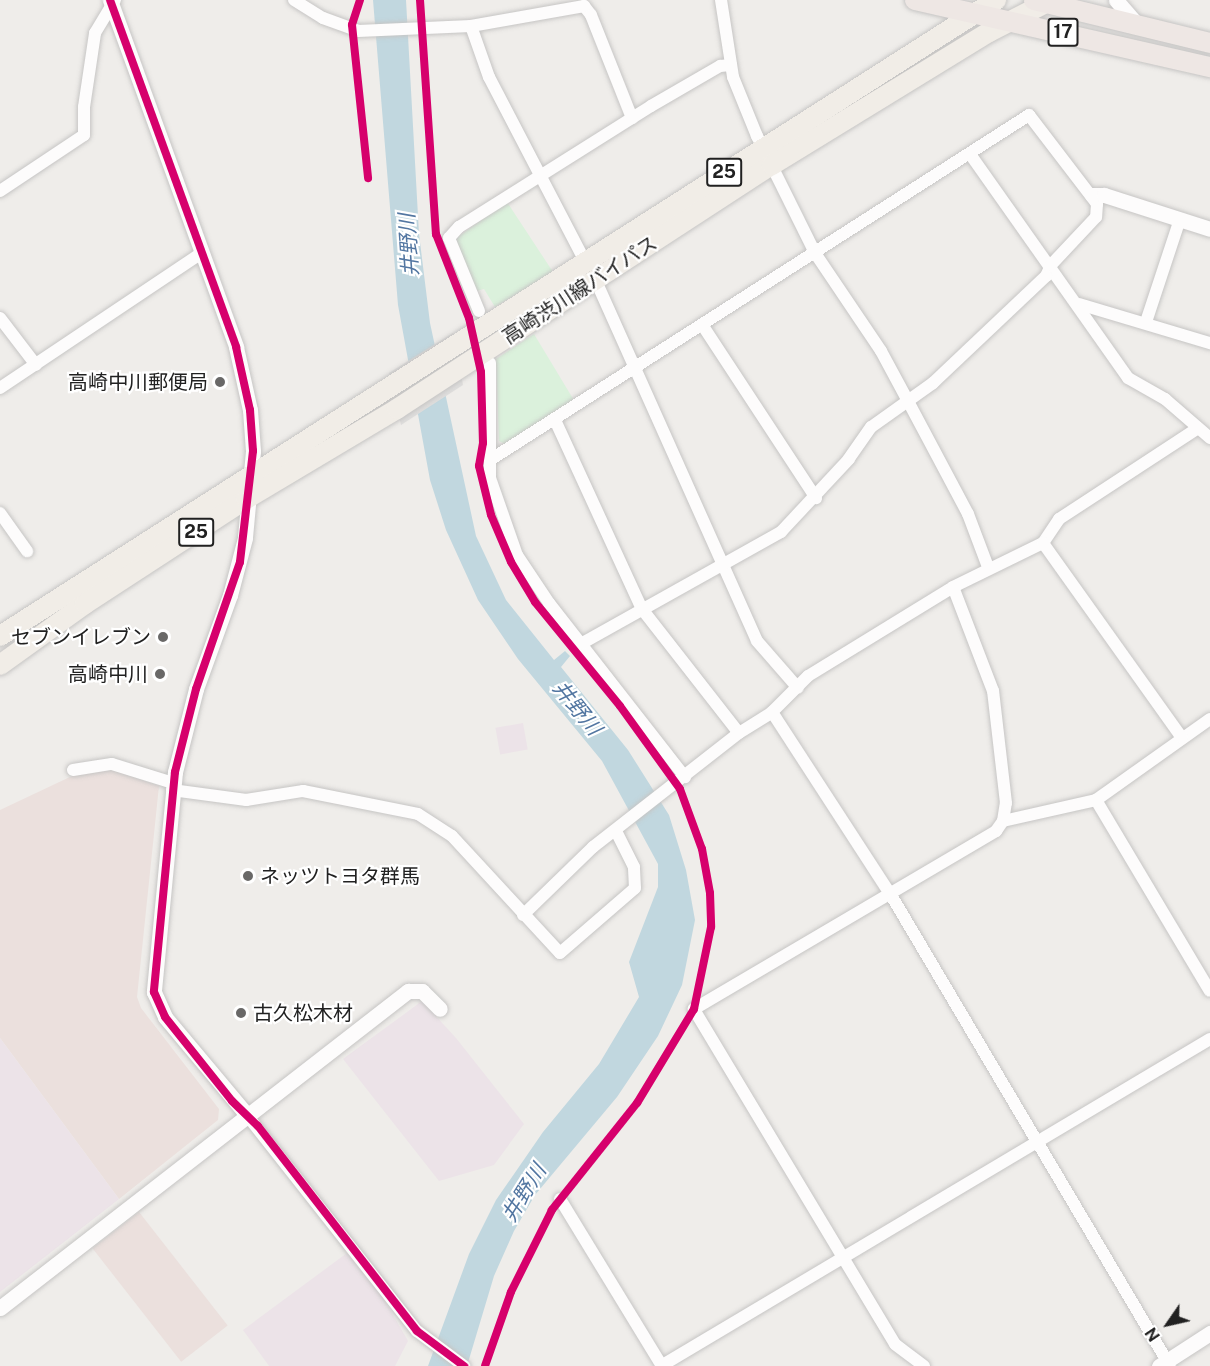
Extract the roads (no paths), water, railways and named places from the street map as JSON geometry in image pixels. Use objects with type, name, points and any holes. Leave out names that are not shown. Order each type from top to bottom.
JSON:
[{"type":"highway","name":"17","points":[[1045,1],[1210,43]]},
{"type":"highway","name":"17","points":[[921,2],[1011,20],[1210,67]]},
{"type":"main road","name":"高崎渋川線バイパス","points":[[0,665],[85,604],[246,499],[397,409],[459,367],[763,146],[973,12],[996,0]]},
{"type":"main road","name":"高崎渋川線バイパス","points":[[0,636],[250,475],[455,347],[591,273],[1045,1]]},
{"type":"main road","points":[[921,2],[939,23],[937,36]]},
{"type":"street","points":[[294,0],[323,18],[358,31],[471,27],[588,3],[632,118]]},
{"type":"street","points":[[721,0],[731,64],[740,97],[763,146],[815,253],[881,351],[909,403],[968,514],[988,567]]},
{"type":"street","points":[[1116,0],[1138,24]]},
{"type":"street","points":[[0,191],[84,135],[84,106],[95,33],[112,2]]},
{"type":"street","points":[[112,2],[242,371],[253,440],[240,562],[196,689],[172,787],[154,992],[165,1017],[246,1114],[417,1332],[464,1366]]},
{"type":"street","points":[[471,27],[489,77],[591,273],[757,641],[798,688]]},
{"type":"street","points":[[479,311],[449,238],[459,227],[632,118],[720,66],[731,64]]},
{"type":"street","points":[[490,460],[703,326],[1029,115],[1097,204],[1096,217],[1051,265],[1046,276],[909,403],[871,427],[816,498],[781,532],[582,643]]},
{"type":"street","points":[[970,154],[1079,304],[1128,378],[1165,399],[1210,438]]},
{"type":"street","points":[[1092,195],[1104,195],[1210,229]]},
{"type":"street","points":[[1146,322],[1180,219]]},
{"type":"street","points":[[0,388],[202,253]]},
{"type":"street","points":[[1079,304],[1146,322],[1210,343]]},
{"type":"street","points":[[0,318],[36,365]]},
{"type":"street","points":[[703,326],[816,498]]},
{"type":"street","points":[[490,363],[490,478],[518,555],[549,603],[685,777]]},
{"type":"street","points":[[555,420],[642,609],[739,733]]},
{"type":"street","points":[[524,915],[593,847],[739,733],[772,712],[808,676],[988,567],[1043,543],[1059,519],[1198,428]]},
{"type":"street","points":[[0,513],[27,551]]},
{"type":"street","points":[[1043,543],[1182,738]]},
{"type":"street","points":[[924,1366],[900,1350],[694,1009],[891,895],[996,831],[1003,821],[1006,803],[993,691],[953,587]]},
{"type":"street","points":[[772,712],[891,895],[1165,1364],[1210,1334]]},
{"type":"street","points":[[1003,821],[1096,800],[1210,719]]},
{"type":"street","points":[[73,770],[112,764],[172,787],[246,800],[303,790],[418,814],[452,836],[560,953],[635,888],[634,867],[621,827]]},
{"type":"street","points":[[1096,800],[1210,991]]},
{"type":"street","points":[[0,1308],[246,1114],[408,991],[422,992],[440,1009]]},
{"type":"street","points":[[560,1199],[662,1366],[1210,1039]]},
{"type":"water","name":"井野川","points":[[373,0],[406,0],[419,234],[430,323],[476,536],[506,600],[554,660],[565,651],[570,656],[561,667],[628,750],[669,815],[686,870],[695,920],[682,985],[658,1036],[617,1097],[535,1195],[514,1231],[494,1276],[467,1366],[428,1366],[469,1254],[496,1200],[543,1132],[599,1064],[639,997],[629,962],[658,887],[658,864],[602,761],[518,659],[478,600],[446,530],[430,480],[398,305]]},
{"type":"place","name":"高崎中川郵便局","points":[[220,382]]},
{"type":"place","name":"セブンイレブン","points":[[163,637]]},
{"type":"place","name":"高崎中川","points":[[160,674]]},
{"type":"place","name":"ネッツトヨタ群馬","points":[[248,876]]},
{"type":"place","name":"古久松木材","points":[[241,1013]]}]
